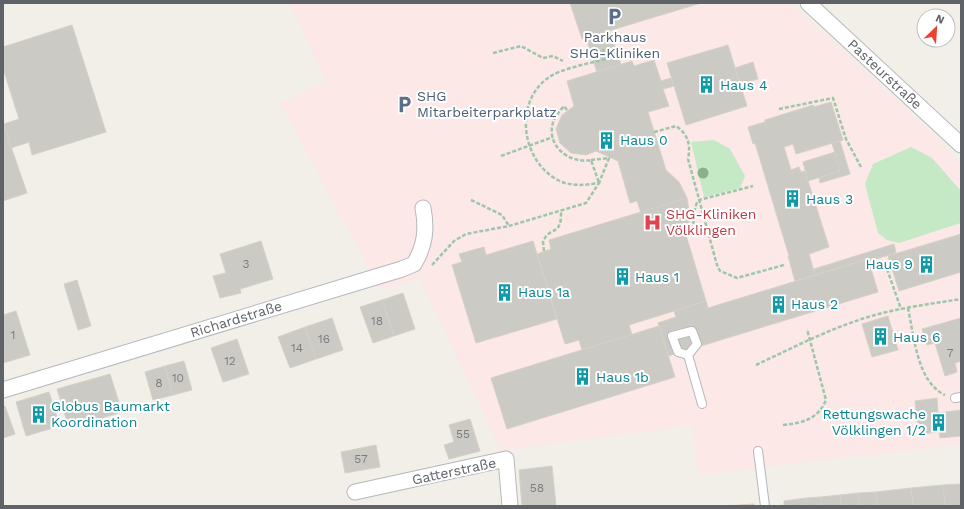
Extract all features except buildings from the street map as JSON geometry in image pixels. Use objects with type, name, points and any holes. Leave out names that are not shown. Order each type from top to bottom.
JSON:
[{"type":"street","name":"Pasteurstraße","points":[[808,3],[961,145]]},
{"type":"street","name":"Richardstraße","points":[[3,390],[402,269],[414,264],[424,238],[426,224],[423,208]]},
{"type":"street","name":"Gatterstraße","points":[[355,492],[506,459],[510,506]]},
{"type":"lane","points":[[688,355],[702,404]]},
{"type":"lane","points":[[758,451],[765,506]]},
{"type":"path","points":[[493,53],[521,46],[543,58],[553,56],[564,61]]},
{"type":"path","points":[[598,183],[581,185],[565,183],[551,176],[537,162],[528,146],[526,129],[527,115],[538,88],[548,78],[557,74],[606,59],[603,49]]},
{"type":"path","points":[[779,109],[832,98],[846,139],[861,167]]},
{"type":"path","points":[[429,268],[443,251],[454,241],[466,234],[509,226],[586,203],[598,183],[609,158],[584,161],[570,158],[559,149],[553,138],[552,128],[555,116],[564,106],[567,110]]},
{"type":"path","points":[[654,132],[676,126],[687,137],[690,149],[688,159],[716,265],[720,271],[736,278],[784,265]]},
{"type":"path","points":[[552,128],[556,129]]},
{"type":"path","points":[[501,156],[553,138]]},
{"type":"path","points":[[559,149],[562,146]]},
{"type":"path","points":[[591,160],[598,183]]},
{"type":"path","points":[[699,200],[753,186]]},
{"type":"path","points":[[472,200],[502,215],[509,226]]},
{"type":"path","points":[[686,233],[691,231],[693,227],[694,211],[699,200]]},
{"type":"path","points":[[544,252],[544,238],[558,229],[562,220],[561,211]]},
{"type":"path","points":[[887,269],[901,309]]},
{"type":"path","points":[[756,365],[809,341],[867,318],[901,309],[961,299]]},
{"type":"path","points":[[908,308],[923,374],[934,388],[943,394],[958,398]]},
{"type":"path","points":[[783,425],[800,423],[814,417],[822,410],[826,400],[807,329]]},
{"type":"shaded area","name":"SHG-Kliniken Völklingen","points":[[289,3],[792,3],[935,136],[961,164],[961,444],[699,475],[692,425],[501,451],[420,279],[381,291],[280,103],[326,81]]},
{"type":"green space","points":[[714,140],[730,149],[745,176],[740,188],[704,197],[691,142]]},
{"type":"green space","points":[[911,147],[932,158],[961,191],[961,223],[899,243],[887,240],[878,233],[865,184],[873,164]]},
{"type":"place","name":"Parkhaus SHG-Kliniken","points":[[615,17]]},
{"type":"place","name":"Haus 4","points":[[707,85]]},
{"type":"place","name":"SHG Mitarbeiterparkplatz","points":[[404,104]]},
{"type":"place","name":"Haus 0","points":[[607,140]]},
{"type":"place","name":"Haus 3","points":[[793,199]]},
{"type":"place","name":"SHG-Kliniken Völklingen","points":[[653,222]]},
{"type":"place","name":"Haus 9","points":[[926,264]]},
{"type":"place","name":"Haus 1","points":[[622,277]]},
{"type":"place","name":"Haus 1a","points":[[505,292]]},
{"type":"place","name":"Haus 2","points":[[778,304]]},
{"type":"place","name":"Haus 6","points":[[880,337]]},
{"type":"place","name":"Haus 1b","points":[[583,377]]},
{"type":"place","name":"Globus Baumarkt Koordination","points":[[38,414]]},
{"type":"place","name":"Rettungswache Völklingen 1/2","points":[[939,422]]}]
